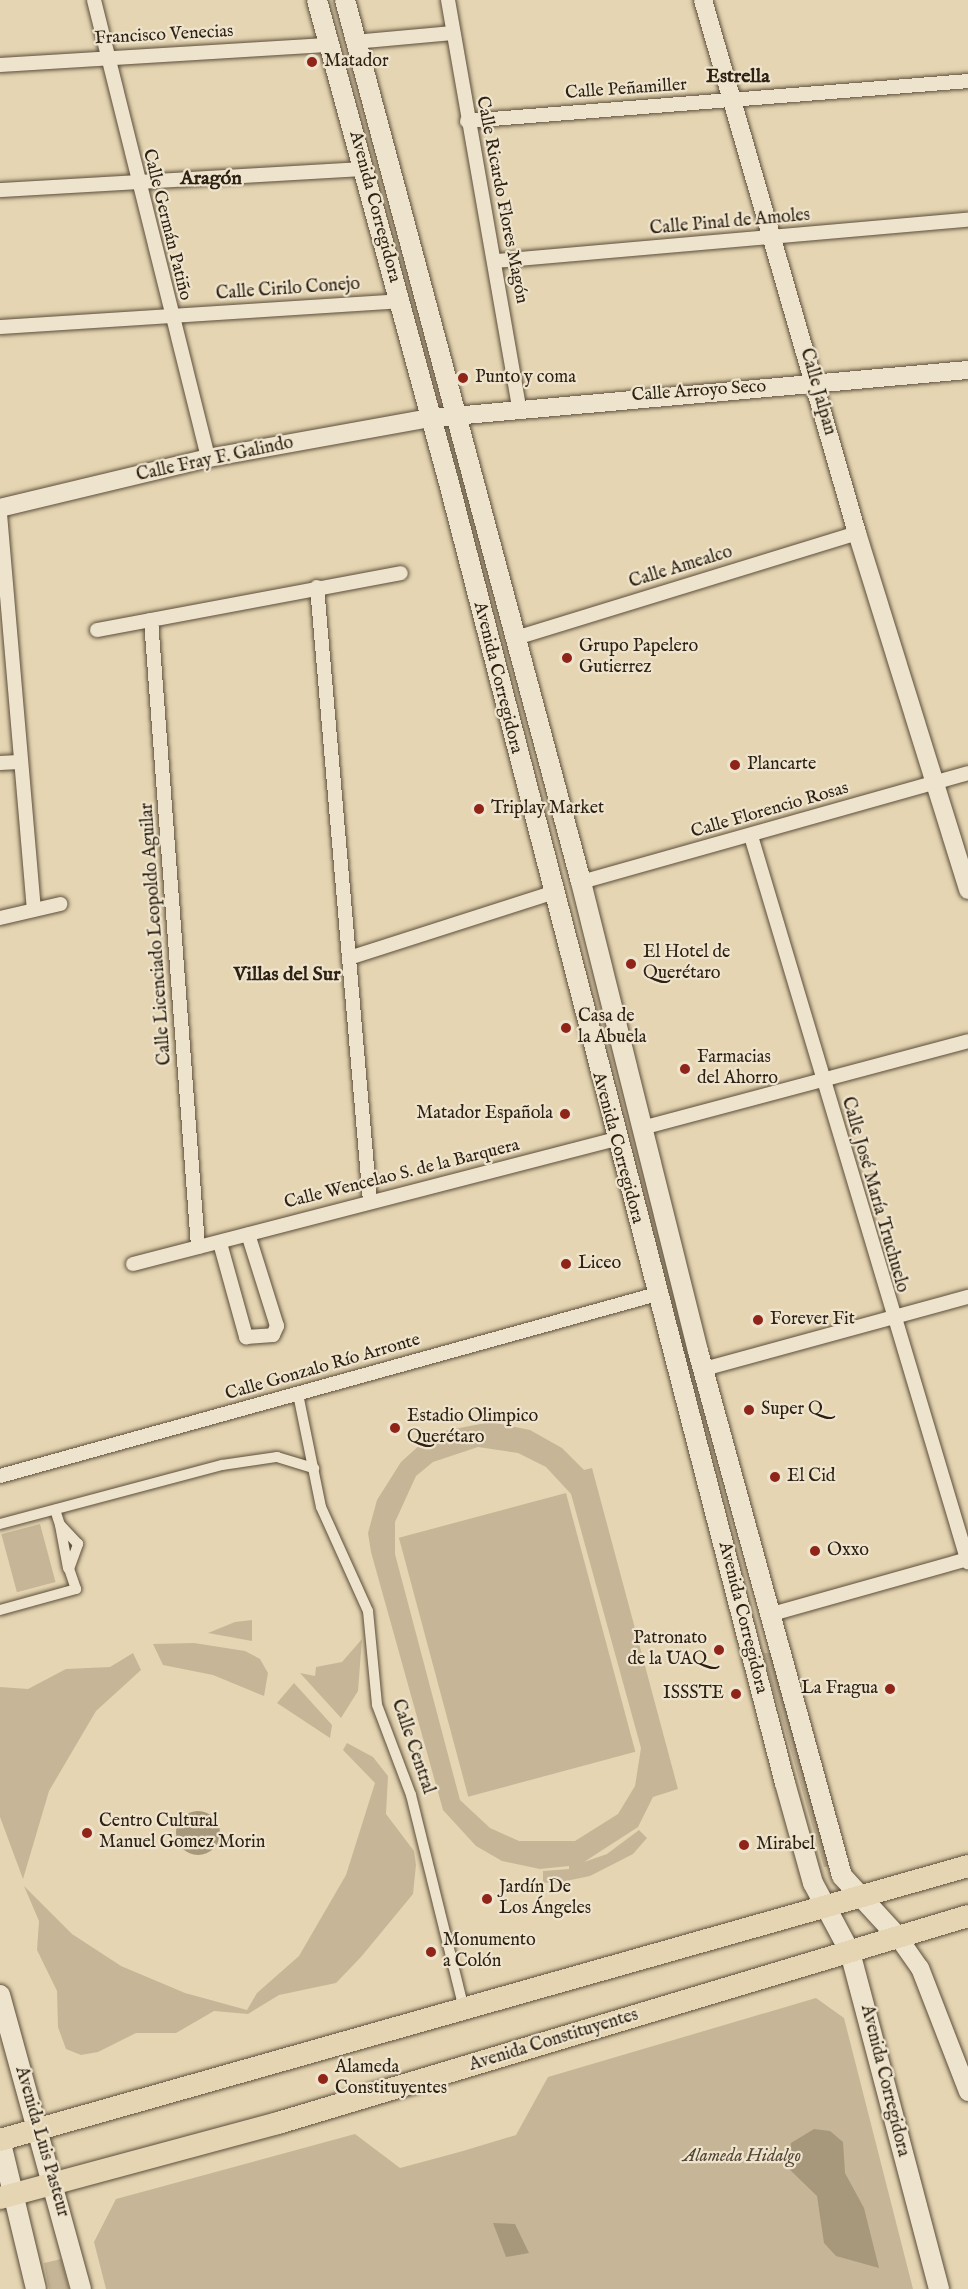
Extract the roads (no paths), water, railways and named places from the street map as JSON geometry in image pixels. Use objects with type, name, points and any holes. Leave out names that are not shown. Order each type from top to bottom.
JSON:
[{"type":"main road","name":"Avenida Corregidora","points":[[317,0],[431,418],[614,1140],[657,1294],[785,1783],[826,1908],[850,1952],[939,2289]]},
{"type":"main road","name":"Avenida Corregidora","points":[[345,0],[354,42],[457,416],[581,882],[704,1369],[842,1876],[863,1896],[898,1937]]},
{"type":"main road","points":[[36,2289],[7,2197],[0,2140],[37,2132],[465,2011],[968,1866]]},
{"type":"main road","name":"Avenida Constituyentes","points":[[7,2197],[968,1916]]},
{"type":"main road","name":"Avenida Luis Pasteur","points":[[0,1995],[37,2132],[54,2184],[81,2289]]},
{"type":"street","name":"Calle Germán Patiño","points":[[94,0],[136,186],[208,458]]},
{"type":"street","name":"Calle Ricardo Flores Magón","points":[[448,0],[467,120],[496,261],[519,406]]},
{"type":"street","name":"Calle Jalpan","points":[[702,0],[932,784],[968,890]]},
{"type":"street","points":[[354,42],[453,33]]},
{"type":"street","name":"Francisco Venecias","points":[[0,65],[330,45]]},
{"type":"street","name":"Calle Peñamiller","points":[[467,120],[968,81]]},
{"type":"street","points":[[0,190],[136,186],[364,169]]},
{"type":"street","name":"Calle Pinal de Amoles","points":[[496,261],[968,220]]},
{"type":"street","name":"Calle Cirilo Conejo","points":[[0,327],[400,301]]},
{"type":"street","name":"Calle Arroyo Seco","points":[[431,418],[519,406],[968,370]]},
{"type":"street","name":"Calle Fray F. Galindo","points":[[0,508],[208,458],[431,418]]},
{"type":"street","points":[[0,514],[5,639],[34,910]]},
{"type":"street","name":"Calle Amealco","points":[[516,638],[857,533]]},
{"type":"street","points":[[97,630],[401,573]]},
{"type":"street","points":[[317,587],[370,1201]]},
{"type":"street","name":"Calle Licenciado Leopoldo Aguilar","points":[[151,620],[198,1247]]},
{"type":"street","points":[[0,763],[19,762]]},
{"type":"street","name":"Calle Florencio Rosas","points":[[581,882],[751,836],[968,773]]},
{"type":"street","name":"Calle José María Truchuelo","points":[[751,836],[891,1318],[968,1560]]},
{"type":"street","points":[[349,958],[551,893]]},
{"type":"street","points":[[0,918],[60,904]]},
{"type":"street","points":[[642,1128],[823,1084],[968,1041]]},
{"type":"street","name":"Calle Wencelao S. de la Barquera","points":[[133,1264],[220,1243],[370,1201],[614,1140]]},
{"type":"street","points":[[220,1243],[246,1337],[273,1335],[277,1326],[248,1234]]},
{"type":"street","name":"Calle Gonzalo Río Arronte","points":[[0,1476],[657,1294]]},
{"type":"street","points":[[704,1369],[968,1297]]},
{"type":"street","name":"Calle Central","points":[[298,1394],[321,1508],[368,1611],[377,1705],[411,1795],[465,2011]]},
{"type":"street","points":[[0,1524],[222,1465],[277,1457],[314,1468]]},
{"type":"street","points":[[0,1610],[76,1589],[55,1510]]},
{"type":"street","points":[[772,1614],[968,1560]]},
{"type":"street","points":[[898,1937],[920,1968],[968,2092]]},
{"type":"place","name":"Matador","points":[[312,62]]},
{"type":"place","name":"Punto y coma","points":[[463,378]]},
{"type":"place","name":"Grupo Papelero Gutierrez","points":[[567,658]]},
{"type":"place","name":"Plancarte","points":[[735,765]]},
{"type":"place","name":"Triplay Market","points":[[479,809]]},
{"type":"place","name":"El Hotel de Querétaro","points":[[631,964]]},
{"type":"place","name":"Casa de la Abuela","points":[[566,1028]]},
{"type":"place","name":"Farmacias del Ahorro","points":[[685,1069]]},
{"type":"place","name":"Matador Española","points":[[565,1114]]},
{"type":"place","name":"Liceo","points":[[566,1264]]},
{"type":"place","name":"Forever Fit","points":[[758,1320]]},
{"type":"place","name":"Super Q","points":[[749,1410]]},
{"type":"place","name":"Estadio Olimpico Querétaro","points":[[395,1428]]},
{"type":"place","name":"El Cid","points":[[775,1477]]},
{"type":"place","name":"Oxxo","points":[[815,1551]]},
{"type":"place","name":"Patronato de la UAQ","points":[[719,1650]]},
{"type":"place","name":"La Fragua","points":[[890,1689]]},
{"type":"place","name":"ISSSTE","points":[[736,1694]]},
{"type":"place","name":"Centro Cultural Manuel Gomez Morin","points":[[87,1833]]},
{"type":"place","name":"Mirabel","points":[[744,1845]]},
{"type":"place","name":"Jardín De Los Ángeles","points":[[487,1899]]},
{"type":"place","name":"Monumento a Colón","points":[[431,1952]]},
{"type":"place","name":"Alameda Constituyentes","points":[[323,2079]]},
{"type":"district","name":"Estrella","points":[[738,76]]},
{"type":"district","name":"Aragón","points":[[211,178]]},
{"type":"district","name":"Villas del Sur","points":[[287,974]]},
{"type":"park label","name":"Alameda Hidalgo","points":[[742,2157]]}]
